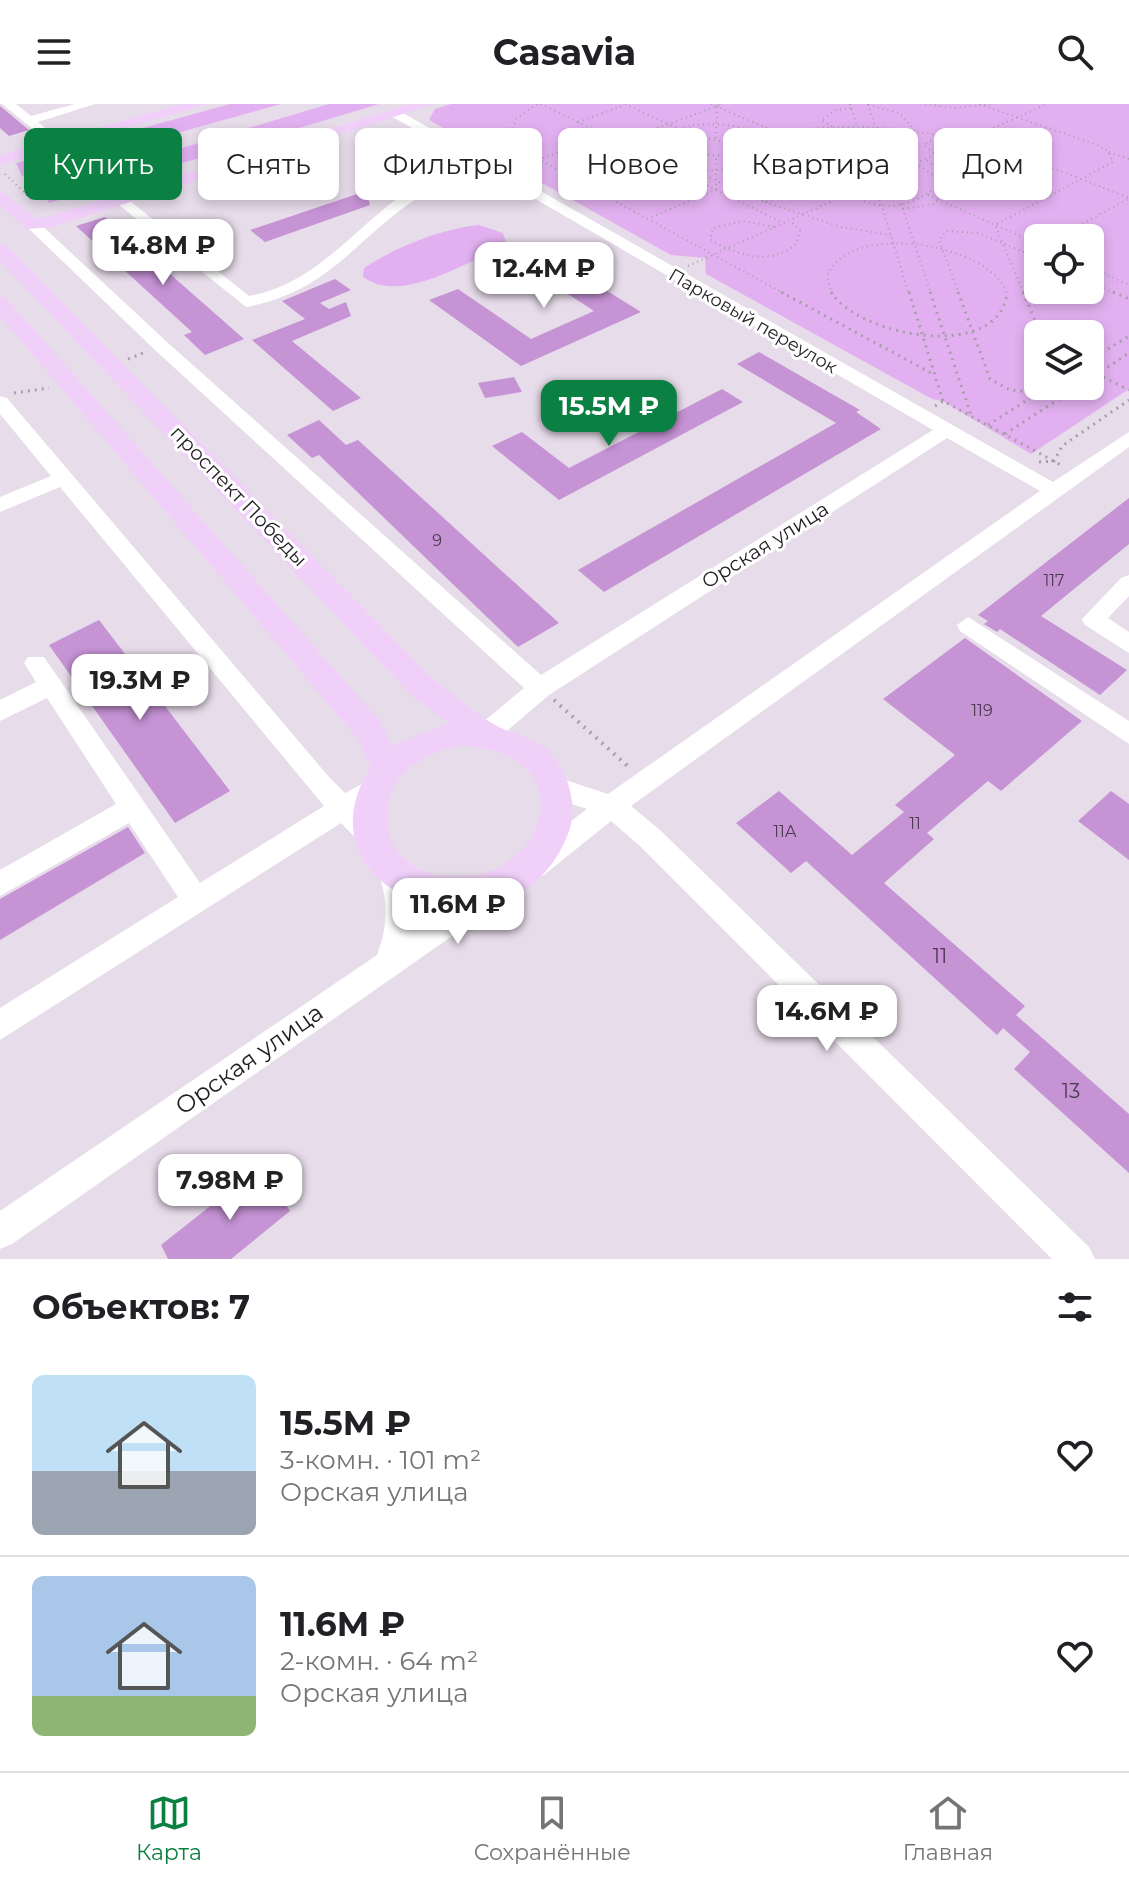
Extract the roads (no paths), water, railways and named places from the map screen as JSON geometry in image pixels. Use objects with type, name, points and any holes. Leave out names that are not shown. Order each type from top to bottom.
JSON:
[{"type":"main road","points":[[114,128],[200,104]]},
{"type":"main road","points":[[182,180],[426,104]]},
{"type":"main road","points":[[0,160],[24,153]]},
{"type":"main road","points":[[0,195],[43,223],[120,200]]},
{"type":"main road","name":"проспект Победы","points":[[0,250],[424,689],[486,734]]},
{"type":"main road","points":[[0,303],[369,730],[382,778]]},
{"type":"main road","points":[[464,733],[486,734],[530,752],[546,769],[556,788],[559,821],[554,837],[532,867],[498,887],[479,893],[440,894],[413,885],[391,870],[378,855],[369,833],[368,811],[382,778],[404,754],[432,740],[464,733]]},
{"type":"street","points":[[8,104],[37,128]]},
{"type":"street","points":[[28,121],[89,104]]},
{"type":"street","name":"Парковый переулок","points":[[396,113],[421,128]]},
{"type":"street","name":"Парковый переулок","points":[[542,199],[945,431]]},
{"type":"street","points":[[120,200],[246,302],[265,301],[326,270],[406,200]]},
{"type":"street","points":[[43,223],[161,346],[540,688]]},
{"type":"street","points":[[0,402],[343,810],[369,833]]},
{"type":"street","points":[[945,431],[1054,491]]},
{"type":"street","name":"Орская улица","points":[[486,734],[540,688],[945,431]]},
{"type":"street","points":[[532,867],[644,781],[1077,474],[1125,445]]},
{"type":"street","points":[[0,505],[64,478]]},
{"type":"street","points":[[1129,583],[1093,619],[1129,644]]},
{"type":"street","points":[[968,625],[1129,734]]},
{"type":"street","points":[[36,663],[196,901]]},
{"type":"street","points":[[0,711],[51,685]]},
{"type":"street","points":[[0,1025],[343,810],[382,778]]},
{"type":"street","points":[[556,788],[613,807],[650,838],[1077,1259]]},
{"type":"street","points":[[0,884],[133,807]]},
{"type":"street","points":[[389,961],[403,914],[401,892],[391,870]]},
{"type":"street","name":"Орская улица","points":[[0,1232],[498,887]]}]
